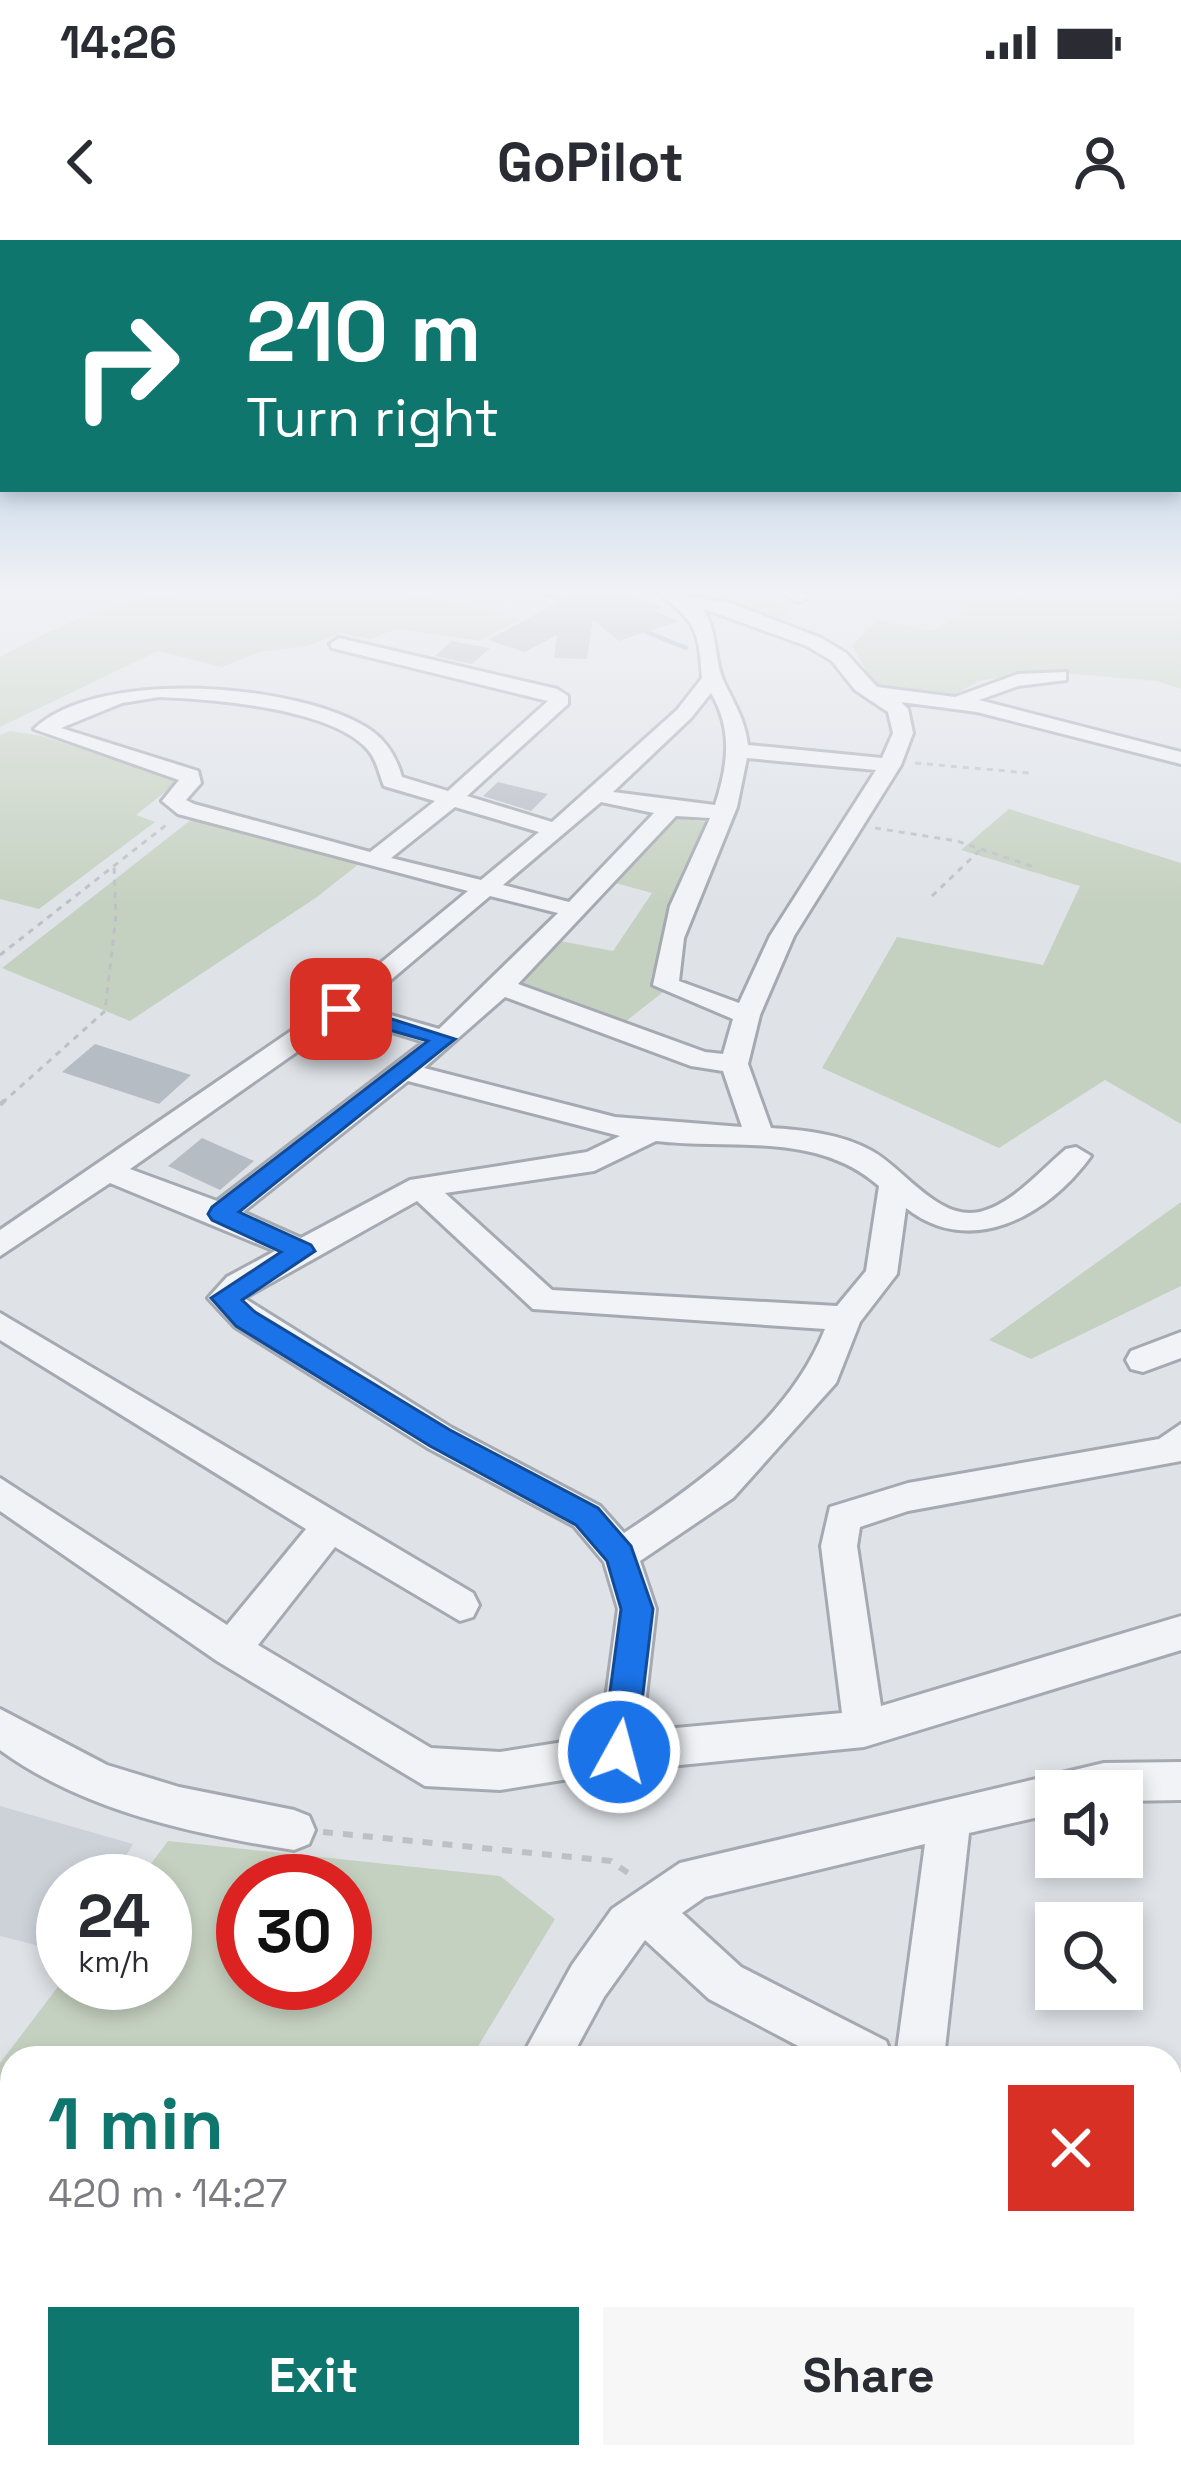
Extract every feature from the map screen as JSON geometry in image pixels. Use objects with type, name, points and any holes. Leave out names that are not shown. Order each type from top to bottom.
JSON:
[{"type":"street","points":[[132,696],[44,729],[190,776],[190,783],[173,802],[186,809],[308,845],[574,910]]},
{"type":"street","points":[[209,696],[332,721],[358,732],[388,758],[392,782],[556,830]]},
{"type":"street","points":[[376,858],[450,800],[561,700],[555,696]]},
{"type":"street","points":[[0,1245],[341,1009],[597,795],[698,696]]},
{"type":"street","points":[[726,696],[733,704],[741,751],[724,812],[673,936],[666,985],[747,1015]]},
{"type":"street","points":[[760,1136],[734,1064],[747,1015],[782,936],[890,765],[904,733],[898,709],[879,696]]},
{"type":"street","points":[[897,696],[957,704],[1181,758]]},
{"type":"street","points":[[957,704],[971,696]]},
{"type":"street","points":[[741,751],[890,765]]},
{"type":"street","points":[[597,795],[670,809],[724,812]]},
{"type":"street","points":[[221,1214],[444,1039],[501,987],[670,809]]},
{"type":"street","points":[[501,987],[701,1060],[734,1064]]},
{"type":"street","points":[[341,1009],[444,1039]]},
{"type":"street","points":[[406,1072],[544,1113],[651,1132],[760,1136],[848,1150],[894,1186],[955,1222],[981,1223],[1008,1209],[1076,1156]]},
{"type":"street","points":[[619,1752],[637,1609],[620,1555],[587,1516],[440,1438],[246,1319],[224,1298],[420,1187],[594,1161],[651,1132]]},
{"type":"street","points":[[107,1171],[302,1251]]},
{"type":"street","points":[[620,1555],[720,1488],[824,1374],[845,1318],[881,1274],[894,1186]]},
{"type":"street","points":[[420,1187],[544,1300],[845,1318]]},
{"type":"street","points":[[0,1325],[460,1605]]},
{"type":"street","points":[[1143,1360],[1181,1344]]},
{"type":"street","points":[[864,1730],[839,1546],[843,1517],[908,1497],[1177,1453]]},
{"type":"street","points":[[0,1492],[231,1649],[425,1767],[500,1771],[619,1752],[864,1730],[1181,1633]]},
{"type":"street","points":[[231,1649],[331,1526]]},
{"type":"street","points":[[0,1727],[32,1753],[198,1816],[294,1830]]},
{"type":"street","points":[[1143,1781],[1181,1781]]},
{"type":"street","points":[[552,2046],[588,1981],[628,1925],[695,1878],[1035,1798]]},
{"type":"street","points":[[922,2046],[950,1818]]},
{"type":"street","points":[[655,1905],[725,1983],[846,2046]]},
{"type":"path","points":[[890,765],[1029,773]]},
{"type":"path","points":[[0,955],[186,809]]},
{"type":"path","points":[[852,826],[920,832],[1037,868]]},
{"type":"path","points":[[932,896],[981,849]]},
{"type":"path","points":[[0,1105],[106,1011],[116,916],[114,866]]},
{"type":"path","points":[[294,1830],[611,1861],[655,1905]]},
{"type":"shaded area","points":[[0,1806],[133,1844],[127,1854],[36,1854],[36,1945],[0,1936]]},
{"type":"green space","points":[[0,696],[65,696],[0,727]]},
{"type":"green space","points":[[10,731],[42,736],[180,780],[136,815],[155,822],[39,909],[0,899],[0,735]]},
{"type":"green space","points":[[1009,809],[1181,863],[1181,1124],[1105,1080],[999,1148],[822,1068],[897,937],[1043,965],[1080,886],[961,850]]},
{"type":"green space","points":[[671,817],[706,822],[651,978],[663,992],[625,1022],[520,986],[560,941],[613,951],[652,893],[612,882]]},
{"type":"green space","points":[[192,819],[360,863],[317,897],[130,1021],[2,968]]},
{"type":"green space","points":[[1181,1202],[1181,1286],[1031,1359],[989,1340]]},
{"type":"green space","points":[[168,1841],[291,1854],[216,1854],[216,2010],[372,2010],[372,1863],[500,1876],[555,1919],[478,2046],[13,2046],[40,2010],[192,2010],[192,1854],[158,1854]]},
{"type":"building","points":[[498,782],[548,794],[531,811],[483,796]]},
{"type":"building","points":[[95,1044],[191,1075],[159,1104],[62,1072]]},
{"type":"building","points":[[202,1138],[254,1161],[220,1190],[168,1166]]},
{"type":"route","points":[[341,1009],[444,1039],[221,1214],[302,1251],[224,1298],[246,1319],[440,1438],[587,1516],[620,1555],[637,1609],[619,1752]]}]
